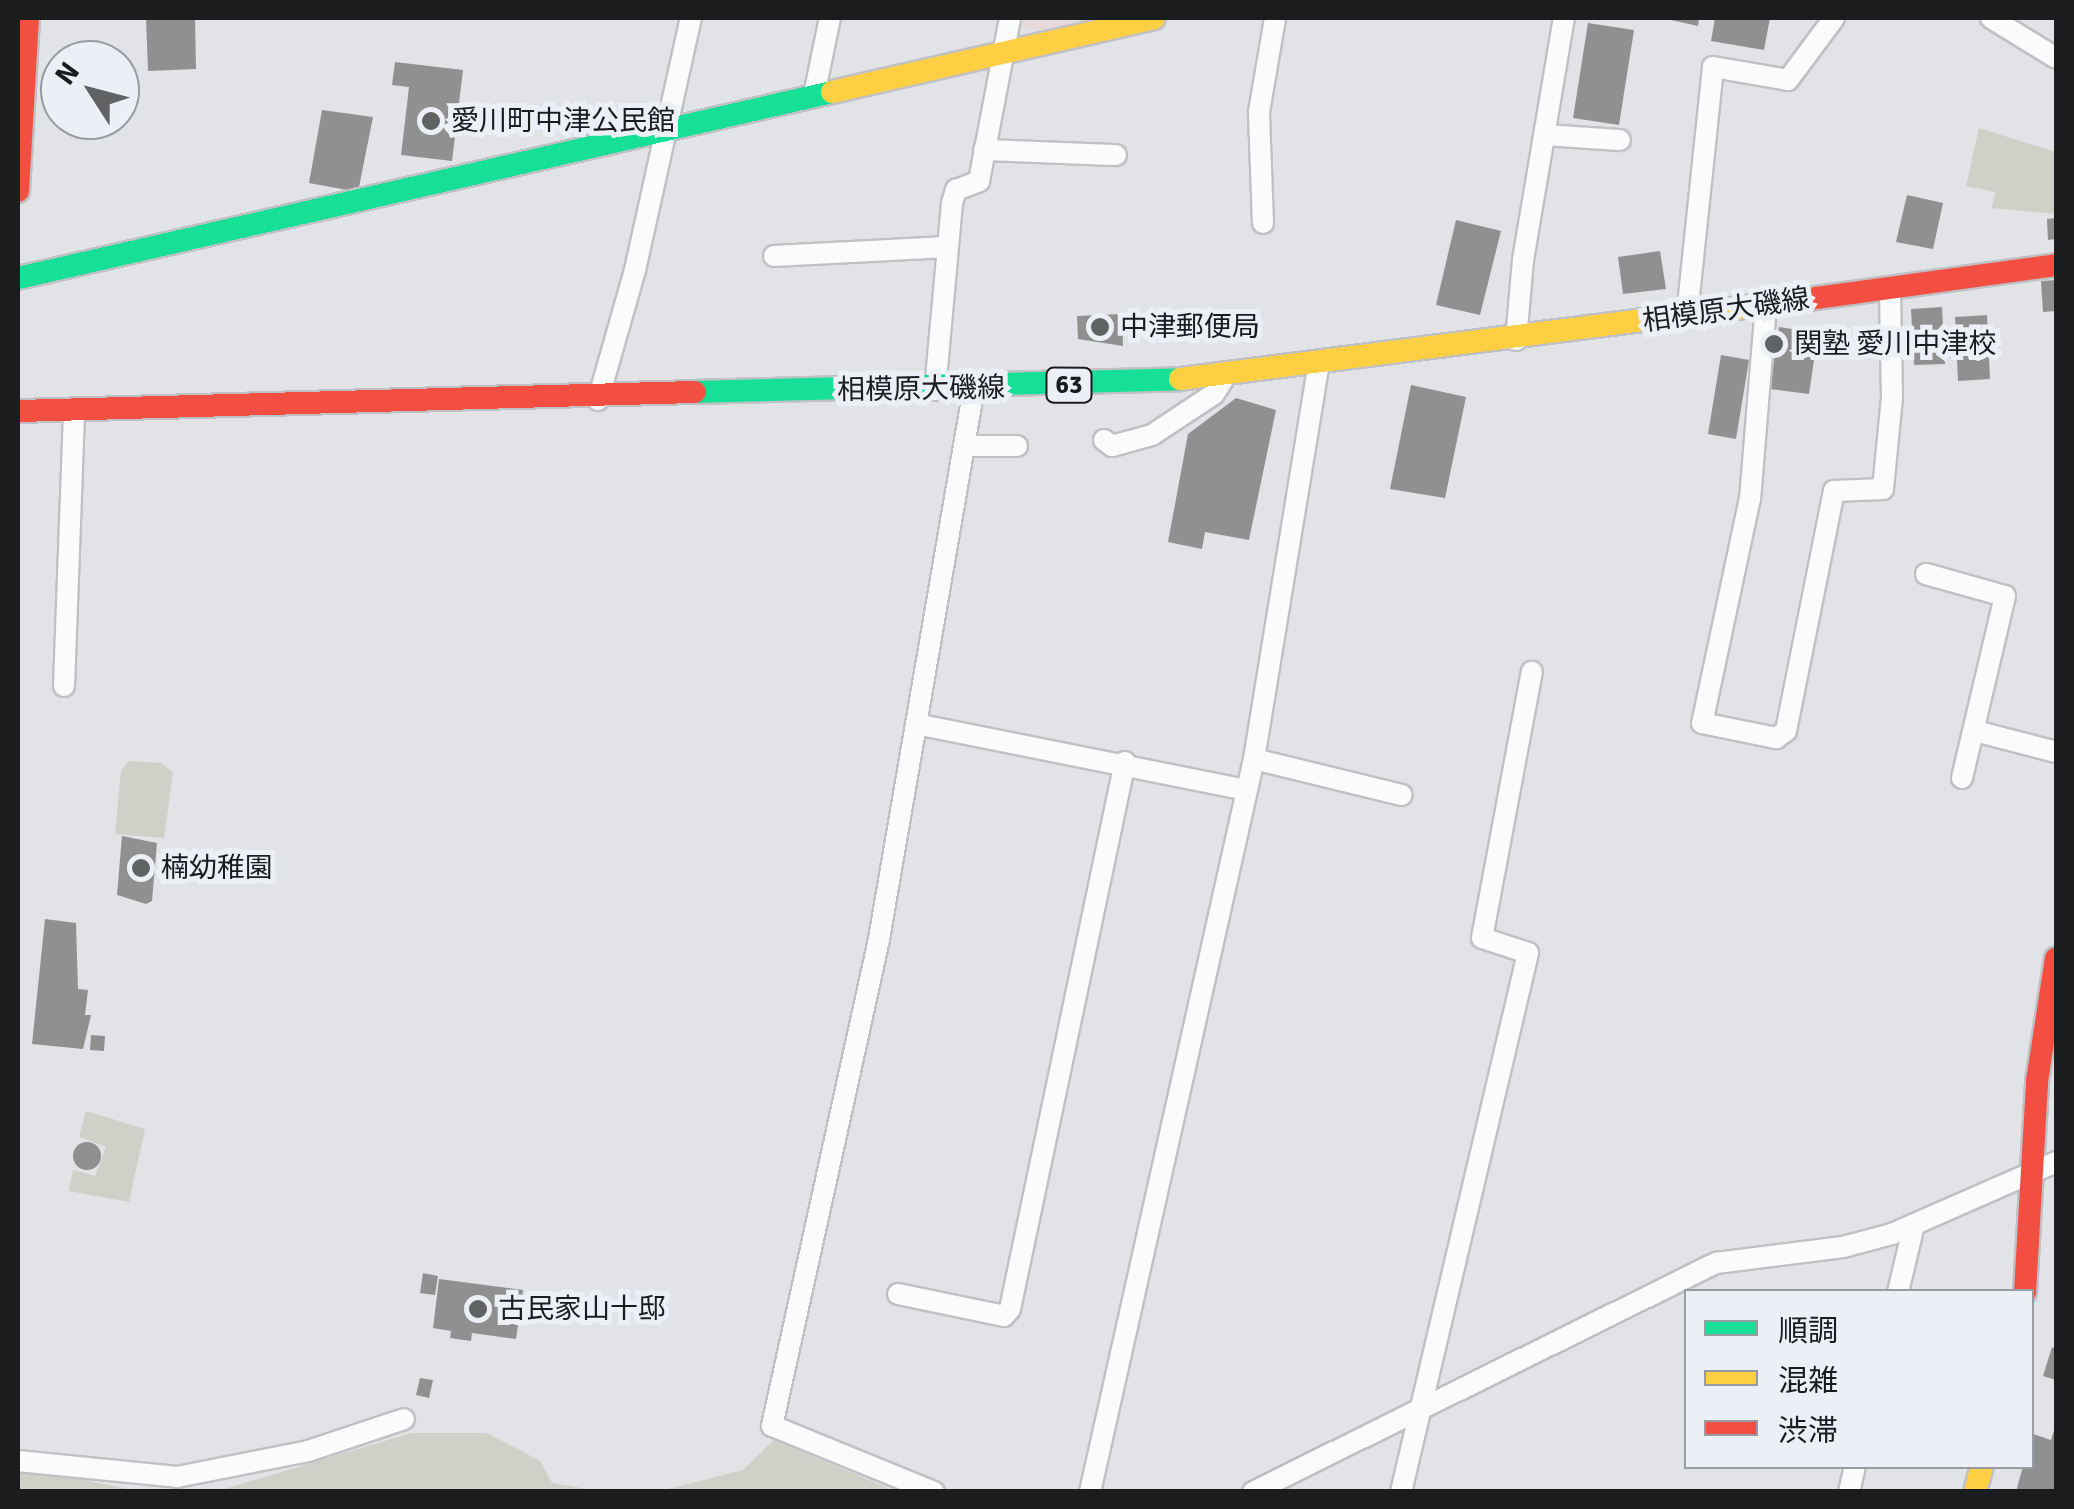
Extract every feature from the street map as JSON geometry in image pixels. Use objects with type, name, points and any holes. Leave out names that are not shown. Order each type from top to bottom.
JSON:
[{"type":"main road","points":[[18,191],[28,18]]},
{"type":"main road","points":[[18,278],[1154,18]]},
{"type":"main road","name":"相模原大磯線","points":[[18,411],[598,400],[1224,378],[2056,265]]},
{"type":"main road","points":[[2025,1289],[2038,1068],[2056,958]]},
{"type":"street","points":[[598,400],[691,18]]},
{"type":"street","points":[[814,95],[830,18]]},
{"type":"street","points":[[935,390],[956,190],[979,181],[1010,18]]},
{"type":"street","points":[[1263,223],[1258,112],[1275,18]]},
{"type":"street","points":[[1516,340],[1564,18]]},
{"type":"street","points":[[1688,315],[1713,67],[1788,80],[1834,18]]},
{"type":"street","points":[[1991,18],[2056,58]]},
{"type":"street","points":[[1544,135],[1620,140]]},
{"type":"street","points":[[984,150],[1105,148]]},
{"type":"street","points":[[774,256],[947,247]]},
{"type":"street","points":[[1766,305],[1750,498],[1702,723],[1776,738],[1786,731],[1834,492],[1883,489],[1892,397],[1890,288]]},
{"type":"street","points":[[1090,1492],[1254,758],[1318,368]]},
{"type":"street","points":[[1104,440],[1112,446],[1152,435],[1214,394],[1224,378]]},
{"type":"street","points":[[934,1492],[772,1426],[846,1105],[974,388]]},
{"type":"street","points":[[64,686],[74,412]]},
{"type":"street","points":[[966,446],[1017,446]]},
{"type":"street","points":[[1926,574],[2004,596],[1962,778]]},
{"type":"street","points":[[1401,1492],[1528,953],[1482,938],[1532,672]]},
{"type":"street","points":[[916,724],[1125,762],[1246,790]]},
{"type":"street","points":[[1975,731],[2056,752]]},
{"type":"street","points":[[1254,758],[1402,795]]},
{"type":"street","points":[[898,1294],[1004,1316],[1010,1309],[1125,762]]},
{"type":"street","points":[[1253,1492],[1421,1413],[1716,1263],[1843,1247],[1914,1224],[2056,1162]]},
{"type":"street","points":[[1899,1289],[1914,1224]]},
{"type":"street","points":[[18,1461],[177,1477],[308,1451],[404,1418]]},
{"type":"shaded area","points":[[1013,18],[1097,18],[1042,31],[1011,25]]},
{"type":"shaded area","points":[[1979,128],[2056,152],[2056,214],[1992,208],[1995,192],[1966,186]]},
{"type":"shaded area","points":[[129,761],[162,763],[173,773],[164,838],[115,834],[121,770]]},
{"type":"shaded area","points":[[86,1111],[145,1129],[129,1202],[69,1191],[73,1170],[95,1176],[106,1147],[79,1137]]},
{"type":"shaded area","points":[[411,1433],[487,1433],[540,1461],[552,1483],[599,1491],[218,1491]]},
{"type":"shaded area","points":[[774,1440],[895,1491],[660,1491],[743,1470]]},
{"type":"shaded area","points":[[18,1466],[137,1491],[18,1491]]},
{"type":"building","points":[[146,18],[195,18],[196,69],[148,71]]},
{"type":"building","points":[[1662,18],[1699,18],[1698,26]]},
{"type":"building","points":[[1715,18],[1770,18],[1764,50],[1711,41]]},
{"type":"building","points":[[1588,23],[1634,30],[1619,125],[1573,118]]},
{"type":"building","name":"愛川町中津公民館","points":[[395,62],[463,70],[452,161],[401,155],[409,87],[392,85]]},
{"type":"building","points":[[322,110],[373,117],[358,192],[309,183]]},
{"type":"building","points":[[1907,195],[1943,203],[1933,249],[1896,242]]},
{"type":"building","points":[[2056,218],[2056,239],[2048,240],[2047,219]]},
{"type":"building","points":[[1456,220],[1501,231],[1480,315],[1436,305]]},
{"type":"building","points":[[1660,251],[1666,289],[1623,294],[1618,257]]},
{"type":"building","points":[[2056,280],[2056,311],[2043,312],[2041,281]]},
{"type":"building","points":[[1942,307],[1945,364],[1914,365],[1911,309]]},
{"type":"building","name":"中津郵便局","points":[[1122,314],[1123,346],[1078,339],[1077,316]]},
{"type":"building","points":[[1987,315],[1990,379],[1958,381],[1955,317]]},
{"type":"building","points":[[1779,327],[1818,333],[1809,394],[1770,389]]},
{"type":"building","points":[[1721,355],[1749,360],[1736,439],[1708,434]]},
{"type":"building","points":[[1411,385],[1466,397],[1445,498],[1390,489]]},
{"type":"building","points":[[1236,398],[1276,410],[1249,540],[1205,532],[1202,549],[1168,542],[1188,434]]},
{"type":"building","points":[[122,836],[157,843],[152,901],[146,904],[117,895]]},
{"type":"building","points":[[45,919],[76,923],[78,989],[88,990],[85,1015],[91,1015],[83,1049],[32,1044]]},
{"type":"building","points":[[91,1035],[105,1036],[104,1051],[90,1050]]},
{"type":"building","points":[[87,1142],[97,1146],[101,1156],[97,1166],[87,1170],[77,1166],[73,1156],[77,1146]]},
{"type":"building","points":[[423,1273],[438,1276],[435,1295],[420,1293]]},
{"type":"building","name":"古民家山十邸","points":[[439,1279],[523,1290],[516,1339],[472,1333],[471,1341],[450,1338],[451,1331],[433,1328]]},
{"type":"building","points":[[2052,1347],[2056,1349],[2056,1380],[2043,1376]]},
{"type":"building","points":[[420,1378],[433,1380],[429,1398],[416,1395]]},
{"type":"building","points":[[2056,1424],[2056,1492],[2016,1492],[2022,1469],[2034,1469],[2034,1434],[2051,1440]]},
{"type":"traffic: fast","points":[[18,278],[832,92]]},
{"type":"traffic: fast","points":[[695,392],[1180,379]]},
{"type":"traffic: slow","points":[[832,92],[1154,18]]},
{"type":"traffic: slow","points":[[1180,379],[1816,298]]},
{"type":"traffic: slow","points":[[1975,1492],[1981,1469]]},
{"type":"traffic: jam","points":[[18,191],[28,18]]},
{"type":"traffic: jam","points":[[1816,298],[2056,265]]},
{"type":"traffic: jam","points":[[18,411],[695,392]]},
{"type":"traffic: jam","points":[[2025,1289],[2037,1081],[2056,958]]},
{"type":"place","name":"愛川町中津公民館","points":[[431,121]]},
{"type":"place","name":"中津郵便局","points":[[1100,327]]},
{"type":"place","name":"関塾 愛川中津校","points":[[1774,344]]},
{"type":"place","name":"楠幼稚園","points":[[141,868]]},
{"type":"place","name":"古民家山十邸","points":[[478,1309]]}]
